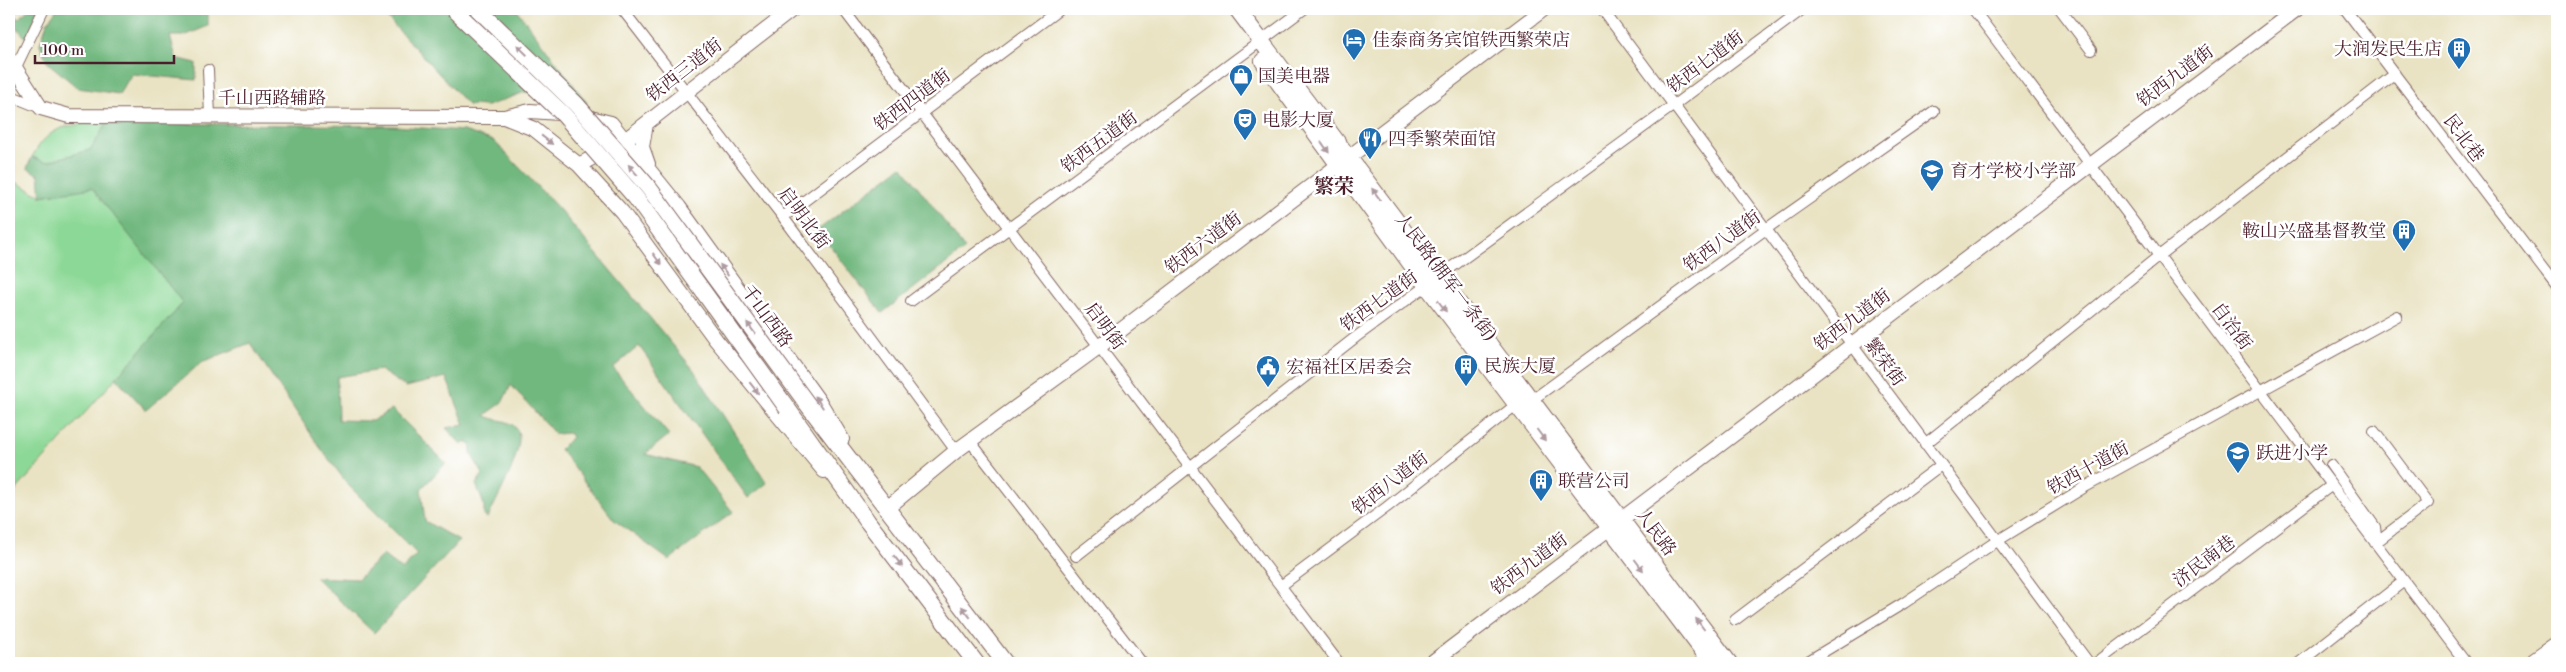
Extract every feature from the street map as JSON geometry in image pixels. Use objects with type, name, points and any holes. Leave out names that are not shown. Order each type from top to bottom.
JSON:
[{"type":"main road","points":[[454,9],[564,115],[636,198],[868,522],[976,663]]},
{"type":"main road","name":"千山西路","points":[[478,9],[576,104],[649,188],[870,489],[1005,663]]},
{"type":"main road","name":"铁西三道街","points":[[579,164],[625,140],[793,9]]},
{"type":"main road","name":"人民路(拥军一条街)","points":[[1224,9],[1257,44],[1433,282],[1615,522],[1712,663]]},
{"type":"main road","points":[[1237,9],[1257,44]]},
{"type":"main road","name":"铁西六道街","points":[[886,509],[956,451],[1100,346],[1544,9]]},
{"type":"main road","name":"铁西九道街","points":[[1431,663],[1615,522],[2297,9]]},
{"type":"main road","points":[[12,64],[41,108]]},
{"type":"main road","name":"千山西路辅路","points":[[41,108],[69,116],[504,118]]},
{"type":"main road","points":[[504,118],[530,111],[574,114],[627,127],[646,124],[642,147],[655,177]]},
{"type":"main road","points":[[504,118],[534,129],[579,164],[622,212],[716,340],[774,413],[868,522]]},
{"type":"main road","points":[[610,123],[655,177],[821,404],[870,489]]},
{"type":"main road","name":"人民路","points":[[1615,522],[1729,663]]},
{"type":"main road","points":[[2532,663],[2557,645]]},
{"type":"street","points":[[12,64],[44,9]]},
{"type":"street","name":"启明北街","points":[[622,9],[783,216],[956,451]]},
{"type":"street","name":"启明街","points":[[843,9],[921,114],[1191,465],[1339,663]]},
{"type":"street","name":"铁西四道街","points":[[783,216],[1060,9]]},
{"type":"street","name":"铁西五道街","points":[[911,301],[1011,229],[1304,9]]},
{"type":"street","name":"繁荣街","points":[[1602,9],[2089,663]]},
{"type":"street","name":"铁西七道街","points":[[1076,556],[1356,337],[1674,106],[1803,9]]},
{"type":"street","points":[[2060,9],[2092,50]]},
{"type":"street","name":"民北巷","points":[[2345,9],[2557,287]]},
{"type":"street","name":"自治街","points":[[1976,10],[2466,663]]},
{"type":"street","points":[[208,70],[210,116]]},
{"type":"street","points":[[1925,444],[2159,256],[2395,74]]},
{"type":"street","points":[[9,95],[41,108]]},
{"type":"street","name":"铁西八道街","points":[[1282,585],[1525,402],[1934,111]]},
{"type":"street","name":"铁西十道街","points":[[1805,663],[1904,603],[1997,541],[2085,486],[2261,392],[2396,316]]},
{"type":"street","points":[[2374,430],[2428,503],[2376,542]]},
{"type":"street","points":[[970,441],[1142,663]]},
{"type":"street","points":[[1735,620],[1941,465]]},
{"type":"street","points":[[2331,465],[2375,527],[2376,542]]},
{"type":"street","name":"济民南巷","points":[[2096,663],[2332,485]]},
{"type":"street","points":[[2299,663],[2404,582]]},
{"type":"green space","points":[[29,9],[39,9],[27,39],[9,19],[9,14],[12,12],[18,19]]},
{"type":"green space","points":[[57,9],[208,9],[208,26],[184,36],[170,36],[176,58],[196,63],[196,80],[132,74],[119,94],[78,88],[47,62],[40,44],[47,23]]},
{"type":"green space","points":[[379,9],[516,9],[587,103],[525,92],[487,106],[468,105]]},
{"type":"green space","points":[[107,123],[90,150],[46,162],[32,157],[39,146],[55,131],[72,125]]},
{"type":"green space","points":[[107,123],[394,126],[464,131],[494,141],[559,209],[693,369],[767,483],[748,498],[639,346],[613,368],[669,435],[645,454],[696,467],[733,512],[669,560],[614,520],[560,449],[572,437],[569,433],[555,434],[511,385],[502,403],[485,415],[513,425],[519,436],[510,472],[488,518],[484,516],[484,505],[476,484],[483,474],[471,454],[471,446],[466,441],[461,444],[446,428],[465,425],[446,377],[406,387],[380,370],[337,377],[338,420],[372,421],[392,409],[446,463],[421,489],[425,521],[459,541],[374,633],[315,577],[358,579],[383,555],[402,570],[417,554],[349,486],[319,446],[250,343],[202,362],[146,410],[116,378],[183,303],[92,188],[41,196],[39,175],[27,168],[32,157],[46,162],[90,150]]},
{"type":"green space","points":[[902,166],[965,249],[882,313],[818,230]]},
{"type":"green space","points":[[14,181],[41,196],[92,187],[183,303],[9,498],[9,189]]},
{"type":"place","name":"佳泰商务宾馆铁西繁荣店","points":[[1354,61]]},
{"type":"place","name":"大润发民生店","points":[[2459,70]]},
{"type":"place","name":"国美电器","points":[[1241,97]]},
{"type":"place","name":"电影大厦","points":[[1245,141]]},
{"type":"place","name":"四季繁荣面馆","points":[[1370,160]]},
{"type":"place","name":"育才学校小学部","points":[[1932,192]]},
{"type":"place","name":"鞍山兴盛基督教堂","points":[[2404,252]]},
{"type":"place","name":"民族大厦","points":[[1466,387]]},
{"type":"place","name":"宏福社区居委会","points":[[1268,388]]},
{"type":"place","name":"跃进小学","points":[[2238,474]]},
{"type":"place","name":"联营公司","points":[[1541,502]]},
{"type":"district","name":"繁荣","points":[[1334,186]]}]
